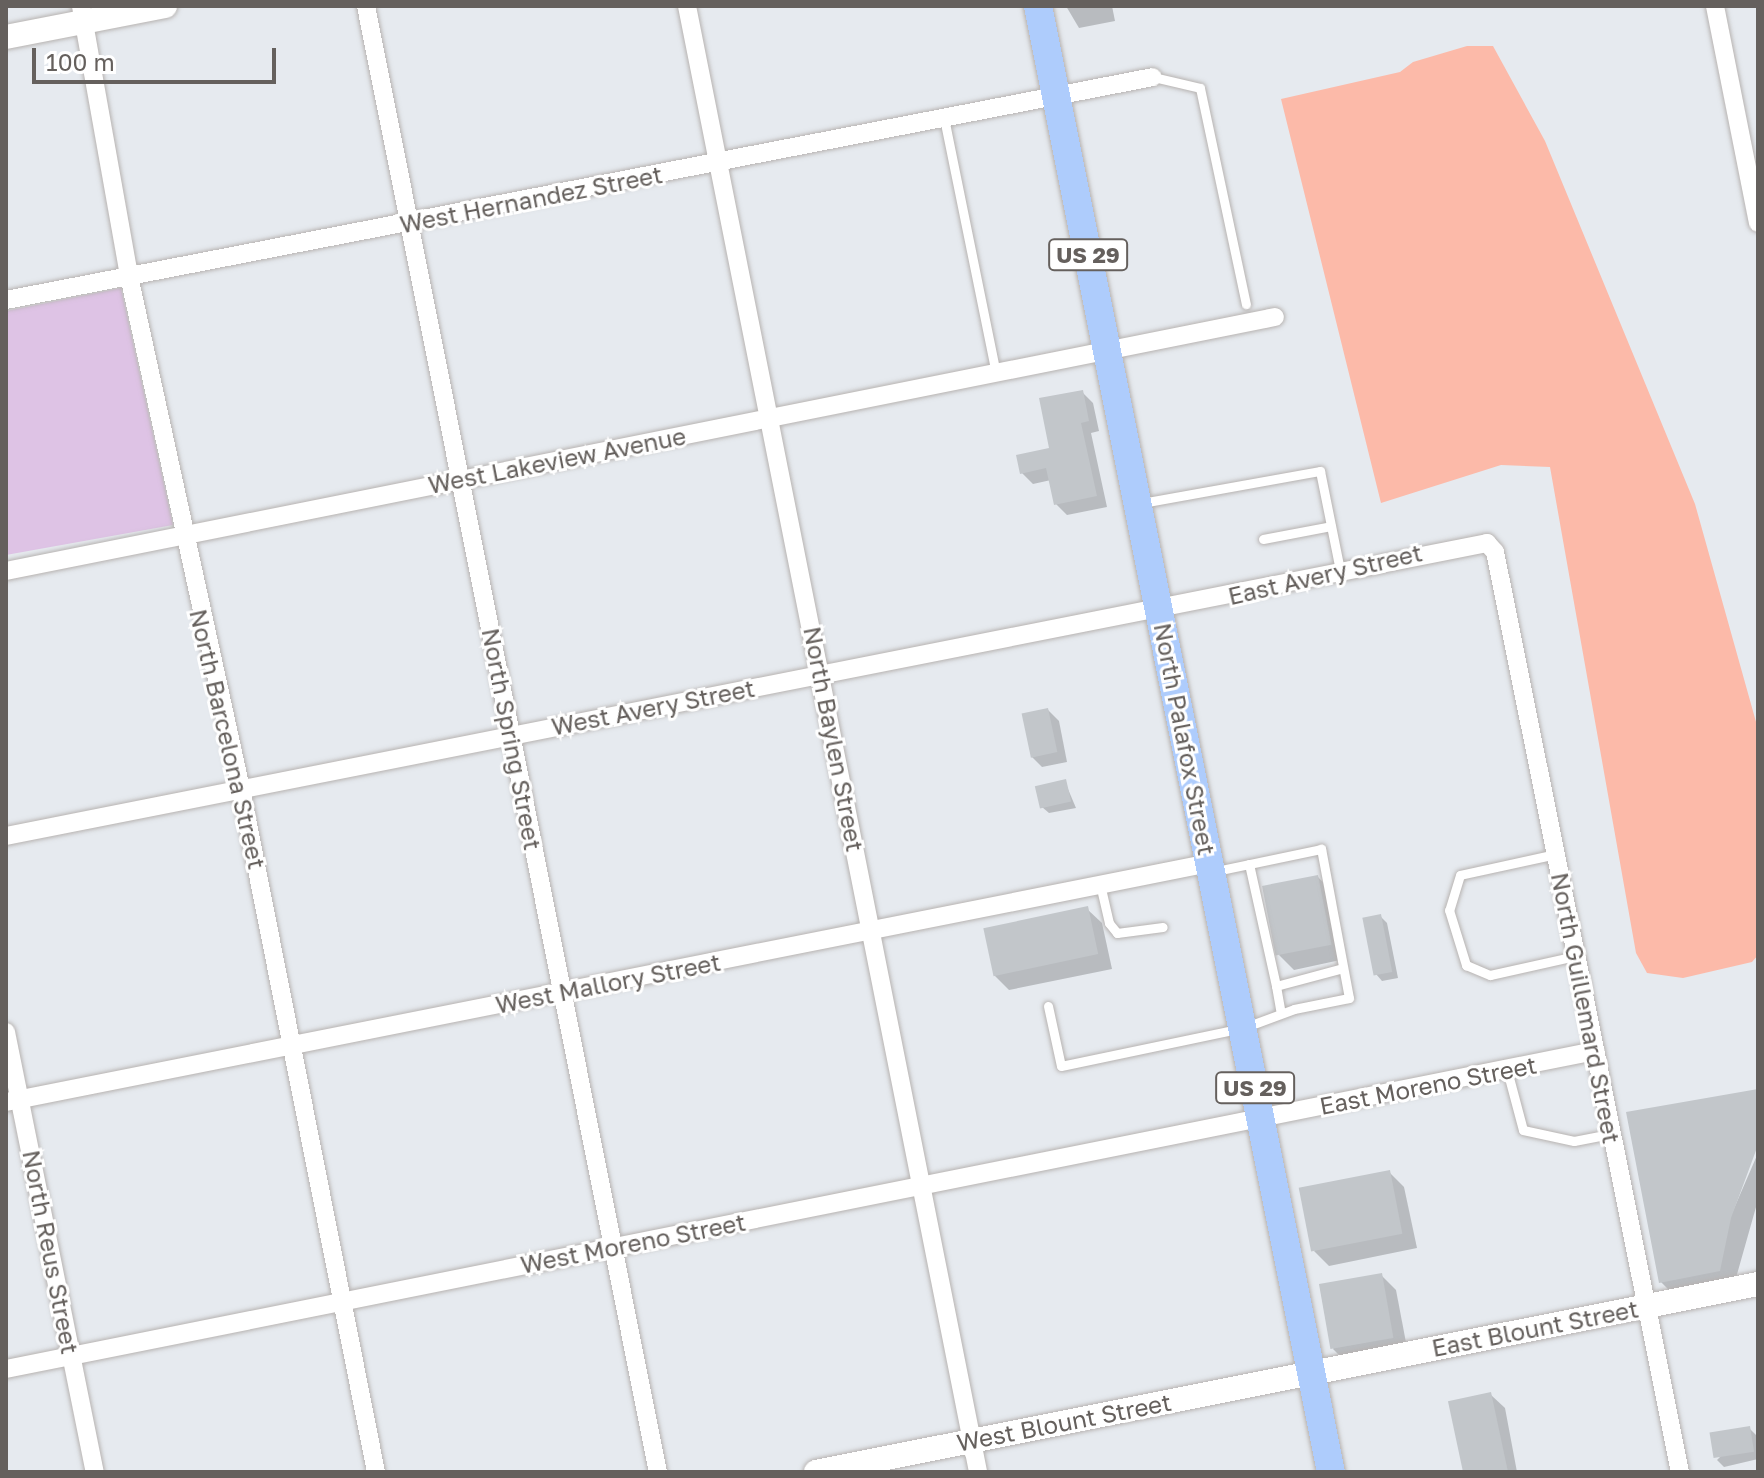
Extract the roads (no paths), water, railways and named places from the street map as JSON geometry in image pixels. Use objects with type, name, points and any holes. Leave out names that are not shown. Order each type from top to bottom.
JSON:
[{"type":"main road","name":"North Palafox Street","points":[[1038,6],[1331,1472]]},
{"type":"street","points":[[6,37],[82,14],[165,6]]},
{"type":"street","name":"North Spring Street","points":[[366,6],[658,1472]]},
{"type":"street","name":"North Baylen Street","points":[[687,6],[978,1472]]},
{"type":"street","points":[[1715,6],[1758,221]]},
{"type":"street","name":"North Barcelona Street","points":[[82,14],[129,276],[182,537],[241,789],[376,1472]]},
{"type":"street","name":"West Hernandez Street","points":[[6,300],[1153,77]]},
{"type":"street","name":"West Lakeview Avenue","points":[[6,571],[461,477],[1275,317]]},
{"type":"street","name":"East Avery Street","points":[[1159,606],[1202,602],[1478,541],[1490,545]]},
{"type":"street","name":"North Guillemard Street","points":[[1490,545],[1556,854],[1680,1472]]},
{"type":"street","name":"West Avery Street","points":[[6,836],[1159,606]]},
{"type":"street","name":"West Mallory Street","points":[[14,1100],[1100,884],[1211,867]]},
{"type":"street","name":"North Reus Street","points":[[6,1032],[14,1100],[95,1472]]},
{"type":"street","name":"East Moreno Street","points":[[1261,1117],[1595,1051]]},
{"type":"street","name":"West Moreno Street","points":[[6,1369],[1261,1117]]},
{"type":"street","name":"East Blount Street","points":[[1312,1372],[1758,1284]]},
{"type":"street","name":"West Blount Street","points":[[816,1472],[1312,1372]]},
{"type":"lane","points":[[1153,77],[1200,88],[1246,304]]},
{"type":"lane","points":[[944,118],[996,373]]},
{"type":"lane","points":[[1138,503],[1320,471],[1340,570]]},
{"type":"lane","points":[[1263,539],[1331,526]]},
{"type":"lane","points":[[1048,1006],[1061,1066],[1243,1028],[1281,1013],[1349,998],[1321,849],[1249,864],[1211,867]]},
{"type":"lane","points":[[1556,854],[1460,875],[1449,910],[1466,965],[1490,975],[1576,956]]},
{"type":"lane","points":[[1249,864],[1281,1013]]},
{"type":"lane","points":[[1100,884],[1109,923],[1117,933],[1163,927]]},
{"type":"lane","points":[[1276,986],[1343,968]]},
{"type":"lane","points":[[1507,1070],[1523,1130],[1574,1141],[1611,1134]]}]
